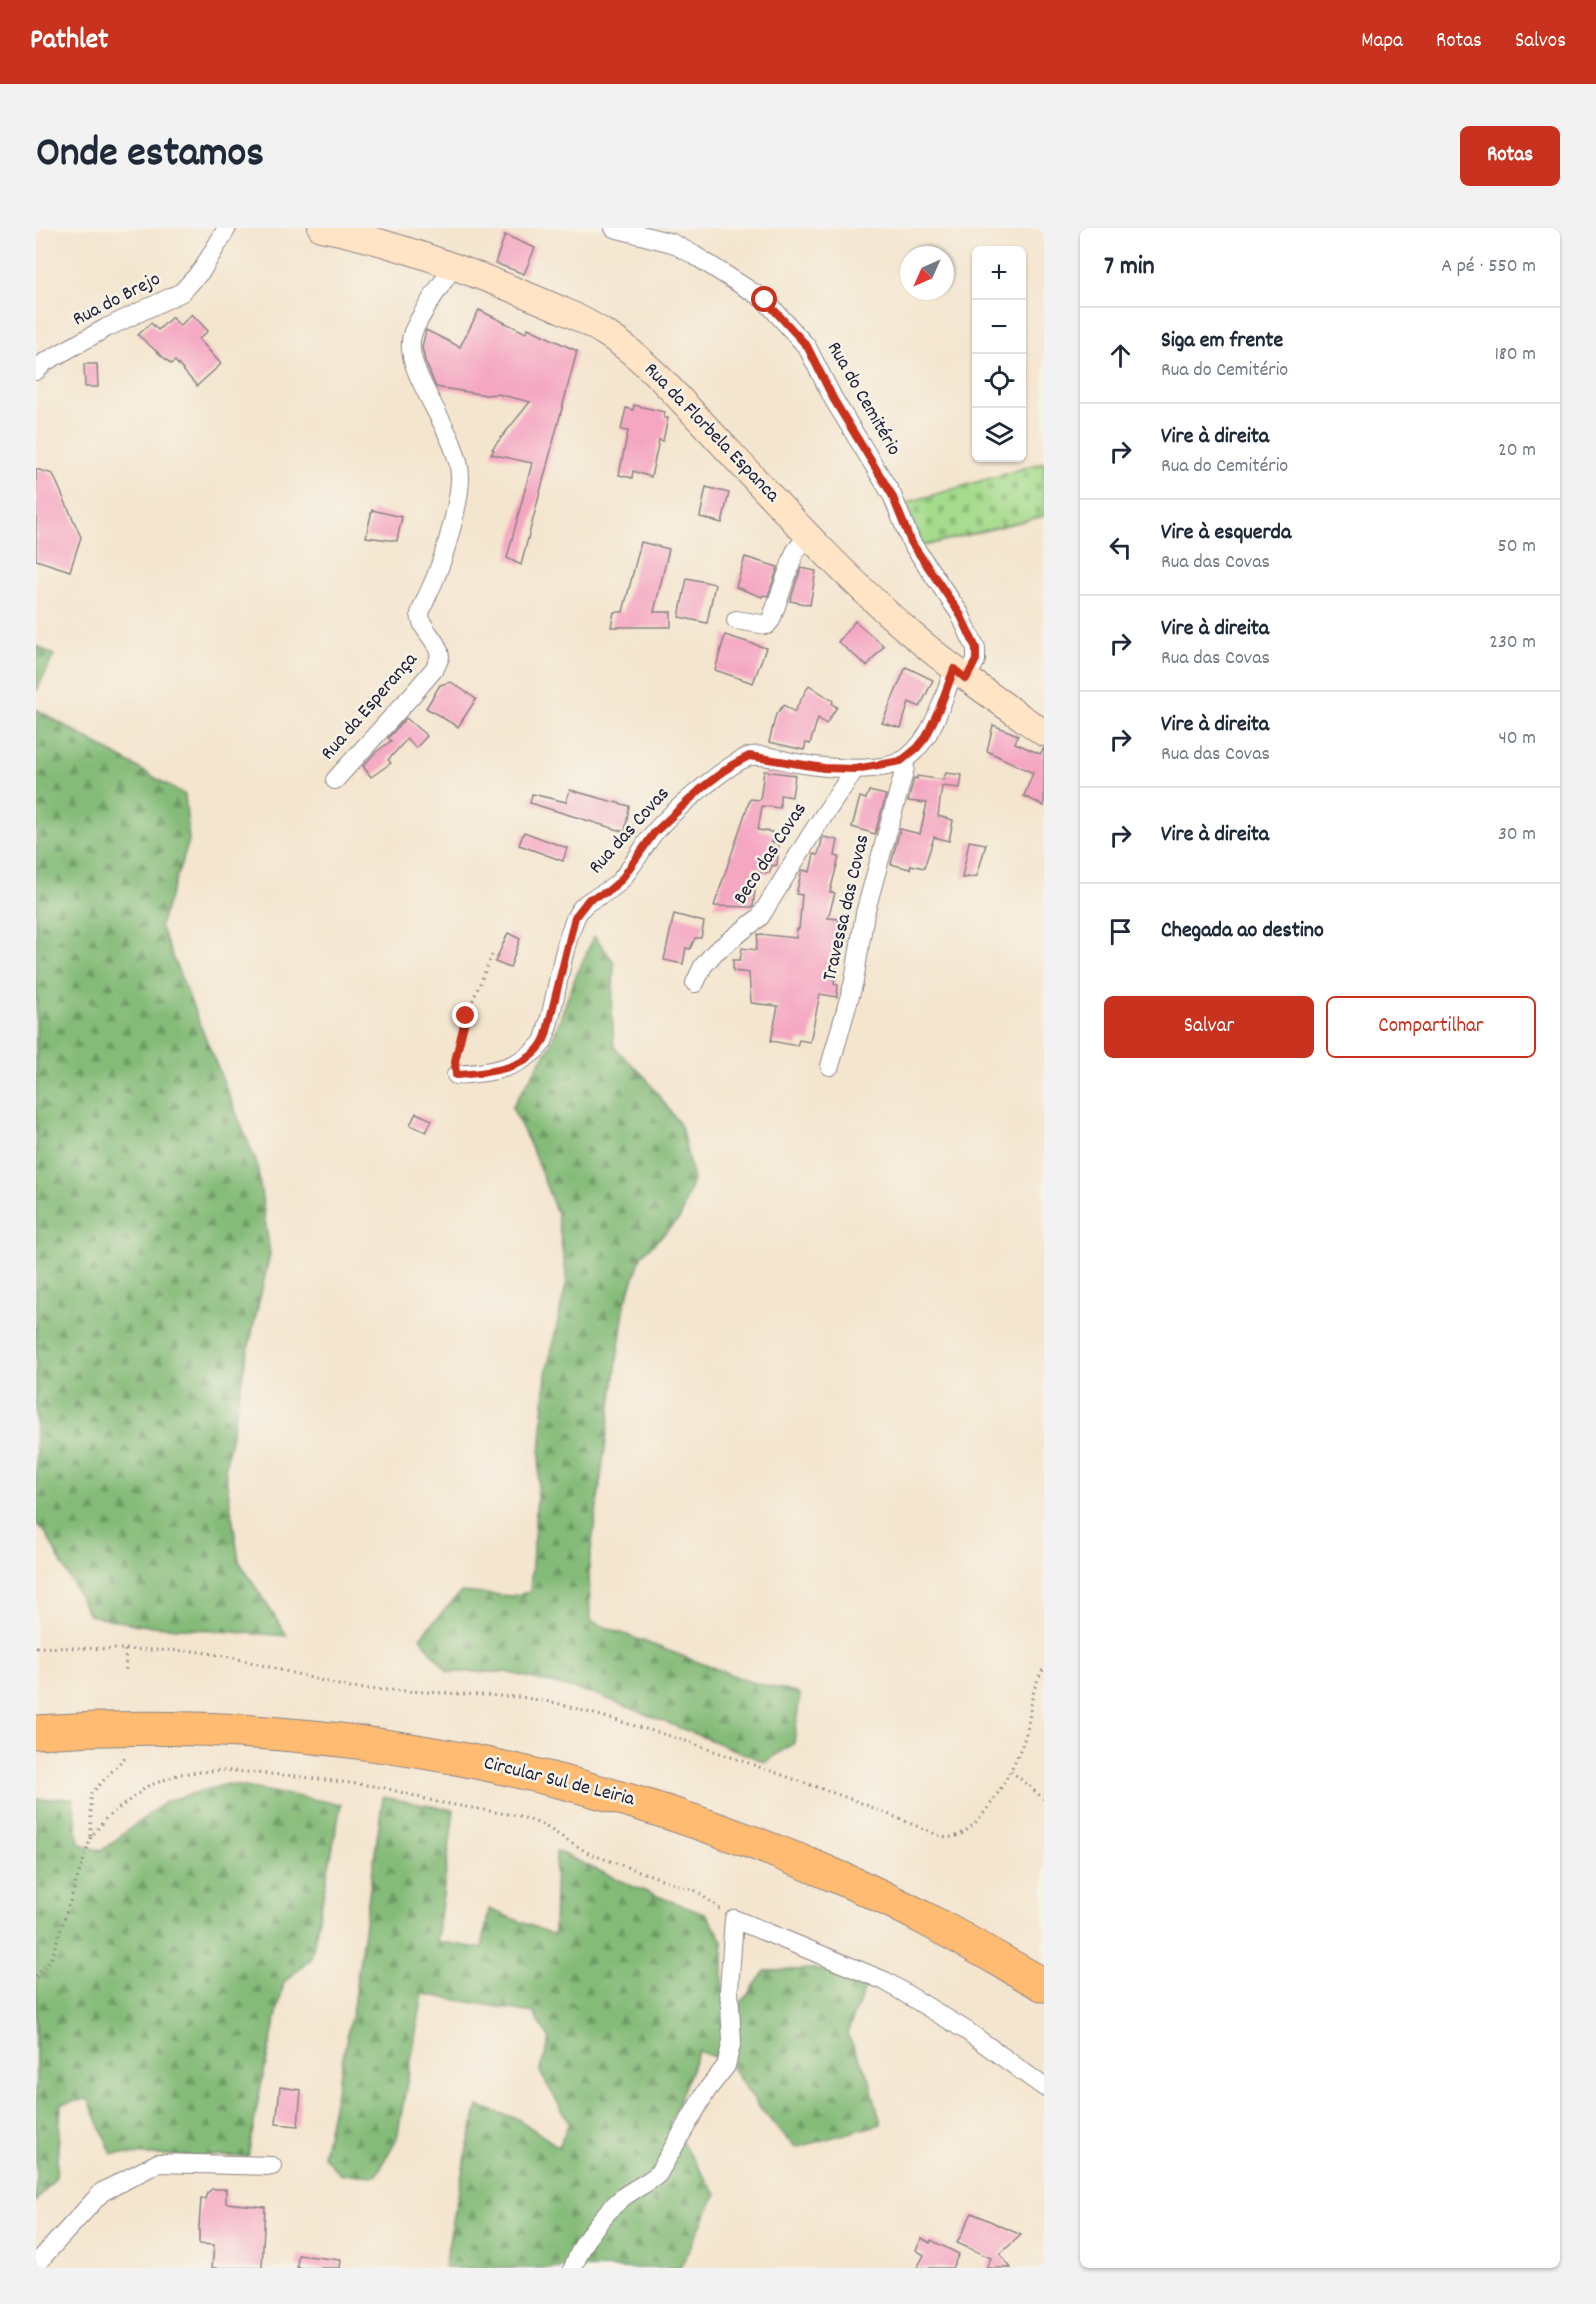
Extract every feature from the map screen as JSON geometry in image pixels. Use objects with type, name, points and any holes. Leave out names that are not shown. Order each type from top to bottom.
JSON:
[{"type":"highway","name":"Circular Sul de Leiria","points":[[36,1711],[135,1707],[269,1711],[396,1726],[554,1756],[697,1797],[860,1862],[1044,1960]]},
{"type":"highway","name":"Circular Sul de Leiria","points":[[36,1732],[88,1729],[168,1729],[280,1733],[379,1744],[477,1761],[562,1780],[670,1811],[855,1884],[1044,1985]]},
{"type":"street","name":"Rua do Brejo","points":[[36,371],[45,362],[106,328],[182,292],[202,270],[227,228]]},
{"type":"street","name":"Rua da Florbela Espanca","points":[[321,228],[352,234],[454,265],[564,311],[604,332],[634,354],[688,407],[856,583],[960,674],[1043,729]]},
{"type":"street","name":"Rua do Cemitério","points":[[614,228],[672,243],[694,255],[765,300],[807,346],[834,400],[892,495],[911,542],[960,614],[976,648],[976,660],[960,674]]},
{"type":"street","name":"Rua da Esperança","points":[[335,780],[413,694],[435,668],[440,657],[436,643],[420,620],[420,614],[442,563],[460,477],[452,443],[416,372],[410,350],[412,334],[454,265]]},
{"type":"street","points":[[736,620],[767,625],[771,620],[795,552],[809,534]]},
{"type":"street","points":[[901,761],[926,737],[940,707],[960,674]]},
{"type":"street","name":"Rua das Covas","points":[[456,1075],[488,1073],[514,1065],[533,1054],[546,1035],[575,917],[589,899],[607,892],[621,880],[654,833],[710,782],[749,756],[824,768],[855,769],[901,761]]},
{"type":"street","name":"Travessa das Covas","points":[[830,1066],[854,981],[865,913],[904,772],[905,767],[901,761]]},
{"type":"street","name":"Beco das Covas","points":[[695,983],[703,966],[715,952],[760,917],[855,769]]},
{"type":"street","points":[[573,2268],[579,2250],[608,2213],[623,2198],[658,2174],[707,2090],[726,2066],[732,2041],[729,1990],[734,1919],[885,1981],[967,2031],[1044,2087]]},
{"type":"street","points":[[36,2264],[102,2192],[158,2163],[272,2166]]},
{"type":"path","points":[[456,1075],[455,1061],[466,1016],[494,953]]},
{"type":"path","points":[[36,1647],[195,1651],[231,1656],[350,1688],[520,1697],[556,1703],[674,1737],[859,1802],[950,1838],[975,1823],[988,1808],[1011,1771],[1027,1729],[1030,1699],[1044,1668]]},
{"type":"path","points":[[125,1650],[126,1672]]},
{"type":"path","points":[[36,1977],[51,1959],[91,1837],[91,1794],[126,1756]]},
{"type":"path","points":[[91,1837],[106,1818],[148,1786],[180,1774],[221,1770],[295,1776],[381,1787],[437,1802],[519,1816],[543,1825],[590,1854],[696,1891],[734,1919]]},
{"type":"path","points":[[1011,1771],[1044,1799]]},
{"type":"green space","points":[[1044,462],[1044,516],[923,546],[906,503]]},
{"type":"green space","points":[[36,646],[54,655],[36,692]]},
{"type":"green space","points":[[36,709],[185,795],[189,841],[160,926],[257,1164],[270,1254],[244,1367],[225,1470],[239,1561],[287,1636],[139,1625],[89,1615],[44,1530],[36,1524]]},
{"type":"green space","points":[[594,936],[614,962],[612,1013],[614,1047],[646,1078],[681,1126],[693,1180],[680,1218],[642,1255],[625,1303],[589,1565],[590,1621],[748,1681],[800,1694],[794,1743],[765,1762],[595,1694],[506,1672],[448,1672],[420,1637],[461,1592],[511,1596],[530,1592],[546,1374],[567,1280],[557,1214],[531,1147],[512,1107],[550,1046],[573,983]]},
{"type":"green space","points":[[227,1784],[341,1804],[311,1959],[284,1982],[248,2157],[112,2154],[88,2099],[61,2104],[56,2177],[36,2202],[36,1799],[73,1798],[79,1843],[101,1851],[166,1801]]},
{"type":"green space","points":[[383,1797],[454,1810],[437,1941],[482,1949],[489,1909],[554,1935],[556,1851],[634,1887],[707,1915],[723,1941],[723,1992],[739,2006],[765,1971],[815,1969],[868,1980],[847,2034],[869,2077],[881,2124],[795,2148],[758,2106],[728,2062],[698,2051],[670,2124],[716,2194],[680,2268],[444,2268],[466,2153],[478,2106],[518,2119],[559,2147],[569,2122],[540,2072],[550,2040],[534,2013],[423,1994],[397,2138],[376,2176],[340,2174],[323,2155],[353,2007]]},
{"type":"building","points":[[505,235],[535,248],[524,274],[495,263]]},
{"type":"building","points":[[479,310],[526,333],[528,328],[577,351],[521,565],[507,558],[532,463],[491,454],[494,450],[492,449],[530,402],[498,394],[486,395],[436,387],[422,347],[426,330],[460,347]]},
{"type":"building","points":[[192,314],[208,331],[199,339],[221,364],[197,386],[175,361],[171,364],[138,335],[151,323],[158,330],[172,317],[180,326]]},
{"type":"building","points":[[84,364],[97,364],[98,387],[85,387]]},
{"type":"building","points":[[634,405],[665,412],[664,418],[668,418],[663,441],[659,440],[651,477],[633,471],[632,478],[619,475],[628,431],[621,430],[626,408],[633,410]]},
{"type":"building","points":[[36,469],[53,474],[81,537],[70,571],[36,560]]},
{"type":"building","points":[[706,487],[729,493],[722,523],[700,517]]},
{"type":"building","points":[[372,510],[402,517],[397,541],[366,537]]},
{"type":"building","points":[[641,542],[669,549],[654,612],[671,612],[671,627],[611,627],[614,612],[623,612]]},
{"type":"building","points":[[745,557],[778,567],[768,596],[763,595],[762,597],[736,587]]},
{"type":"building","points":[[801,568],[816,571],[810,605],[790,601]]},
{"type":"building","points":[[687,578],[715,584],[707,623],[679,617]]},
{"type":"building","points":[[855,621],[884,646],[867,666],[838,642]]},
{"type":"building","points":[[725,635],[766,648],[753,683],[715,670]]},
{"type":"building","points":[[906,667],[933,680],[920,707],[909,702],[901,728],[882,723]]},
{"type":"building","points":[[451,682],[476,699],[458,727],[426,708],[440,685]]},
{"type":"building","points":[[809,685],[833,701],[832,704],[837,707],[826,724],[818,718],[810,744],[806,743],[804,750],[769,742],[776,714],[784,705],[794,712]]},
{"type":"building","points":[[406,718],[427,736],[416,748],[407,739],[388,760],[391,763],[371,777],[363,766],[391,741],[388,738]]},
{"type":"building","points":[[993,725],[1018,735],[1015,743],[1040,754],[1044,748],[1044,806],[1024,796],[1033,773],[987,751]]},
{"type":"building","points":[[764,771],[795,775],[792,797],[780,795],[780,808],[762,806],[758,830],[772,832],[771,842],[779,843],[777,865],[771,866],[770,873],[757,872],[753,907],[714,906],[750,799],[760,800]]},
{"type":"building","points":[[946,773],[962,775],[960,788],[942,786],[938,816],[953,820],[949,841],[934,837],[924,868],[911,865],[910,869],[891,864],[900,829],[920,834],[927,803],[908,801],[914,778],[917,779],[917,776],[943,780]]},
{"type":"building","points":[[570,790],[629,806],[625,832],[530,803],[532,794],[566,802]]},
{"type":"building","points":[[869,791],[886,795],[875,834],[852,827],[860,797],[866,799]]},
{"type":"building","points":[[524,832],[567,848],[563,861],[519,845]]},
{"type":"building","points":[[823,837],[838,840],[835,856],[839,857],[830,892],[835,893],[828,918],[839,919],[838,928],[841,928],[834,984],[838,985],[837,997],[820,994],[810,1042],[799,1040],[797,1046],[771,1041],[778,1006],[751,1003],[749,973],[733,971],[733,960],[740,960],[742,948],[756,950],[758,934],[796,938],[802,895],[796,894],[802,870],[810,872],[814,854],[818,855]]},
{"type":"building","points":[[969,841],[986,844],[977,876],[962,878]]},
{"type":"building","points":[[674,914],[704,922],[701,938],[695,938],[690,949],[686,948],[683,964],[664,960]]},
{"type":"building","points":[[508,933],[520,939],[510,968],[495,962]]},
{"type":"building","points":[[416,1113],[432,1120],[426,1132],[410,1125]]},
{"type":"building","points":[[280,2087],[301,2090],[298,2126],[276,2124]]},
{"type":"building","points":[[212,2189],[226,2189],[226,2203],[265,2207],[262,2268],[212,2268],[214,2245],[199,2244],[199,2226],[201,2199],[205,2199],[207,2193]]},
{"type":"building","points":[[972,2213],[1021,2235],[1000,2254],[1011,2268],[986,2268],[991,2258],[957,2243]]},
{"type":"building","points":[[922,2238],[959,2254],[952,2268],[917,2268],[924,2255],[916,2250]]},
{"type":"building","points":[[298,2255],[341,2260],[340,2268],[297,2268]]},
{"type":"route","points":[[466,1016],[455,1061],[456,1075],[488,1073],[514,1065],[533,1054],[546,1035],[558,978],[575,917],[589,899],[607,892],[621,880],[654,833],[703,787],[732,765],[749,756],[824,768],[855,769],[895,764],[906,759],[926,737],[954,669],[966,679],[976,660],[976,648],[960,614],[911,542],[892,495],[826,387],[807,346],[765,300]]}]
